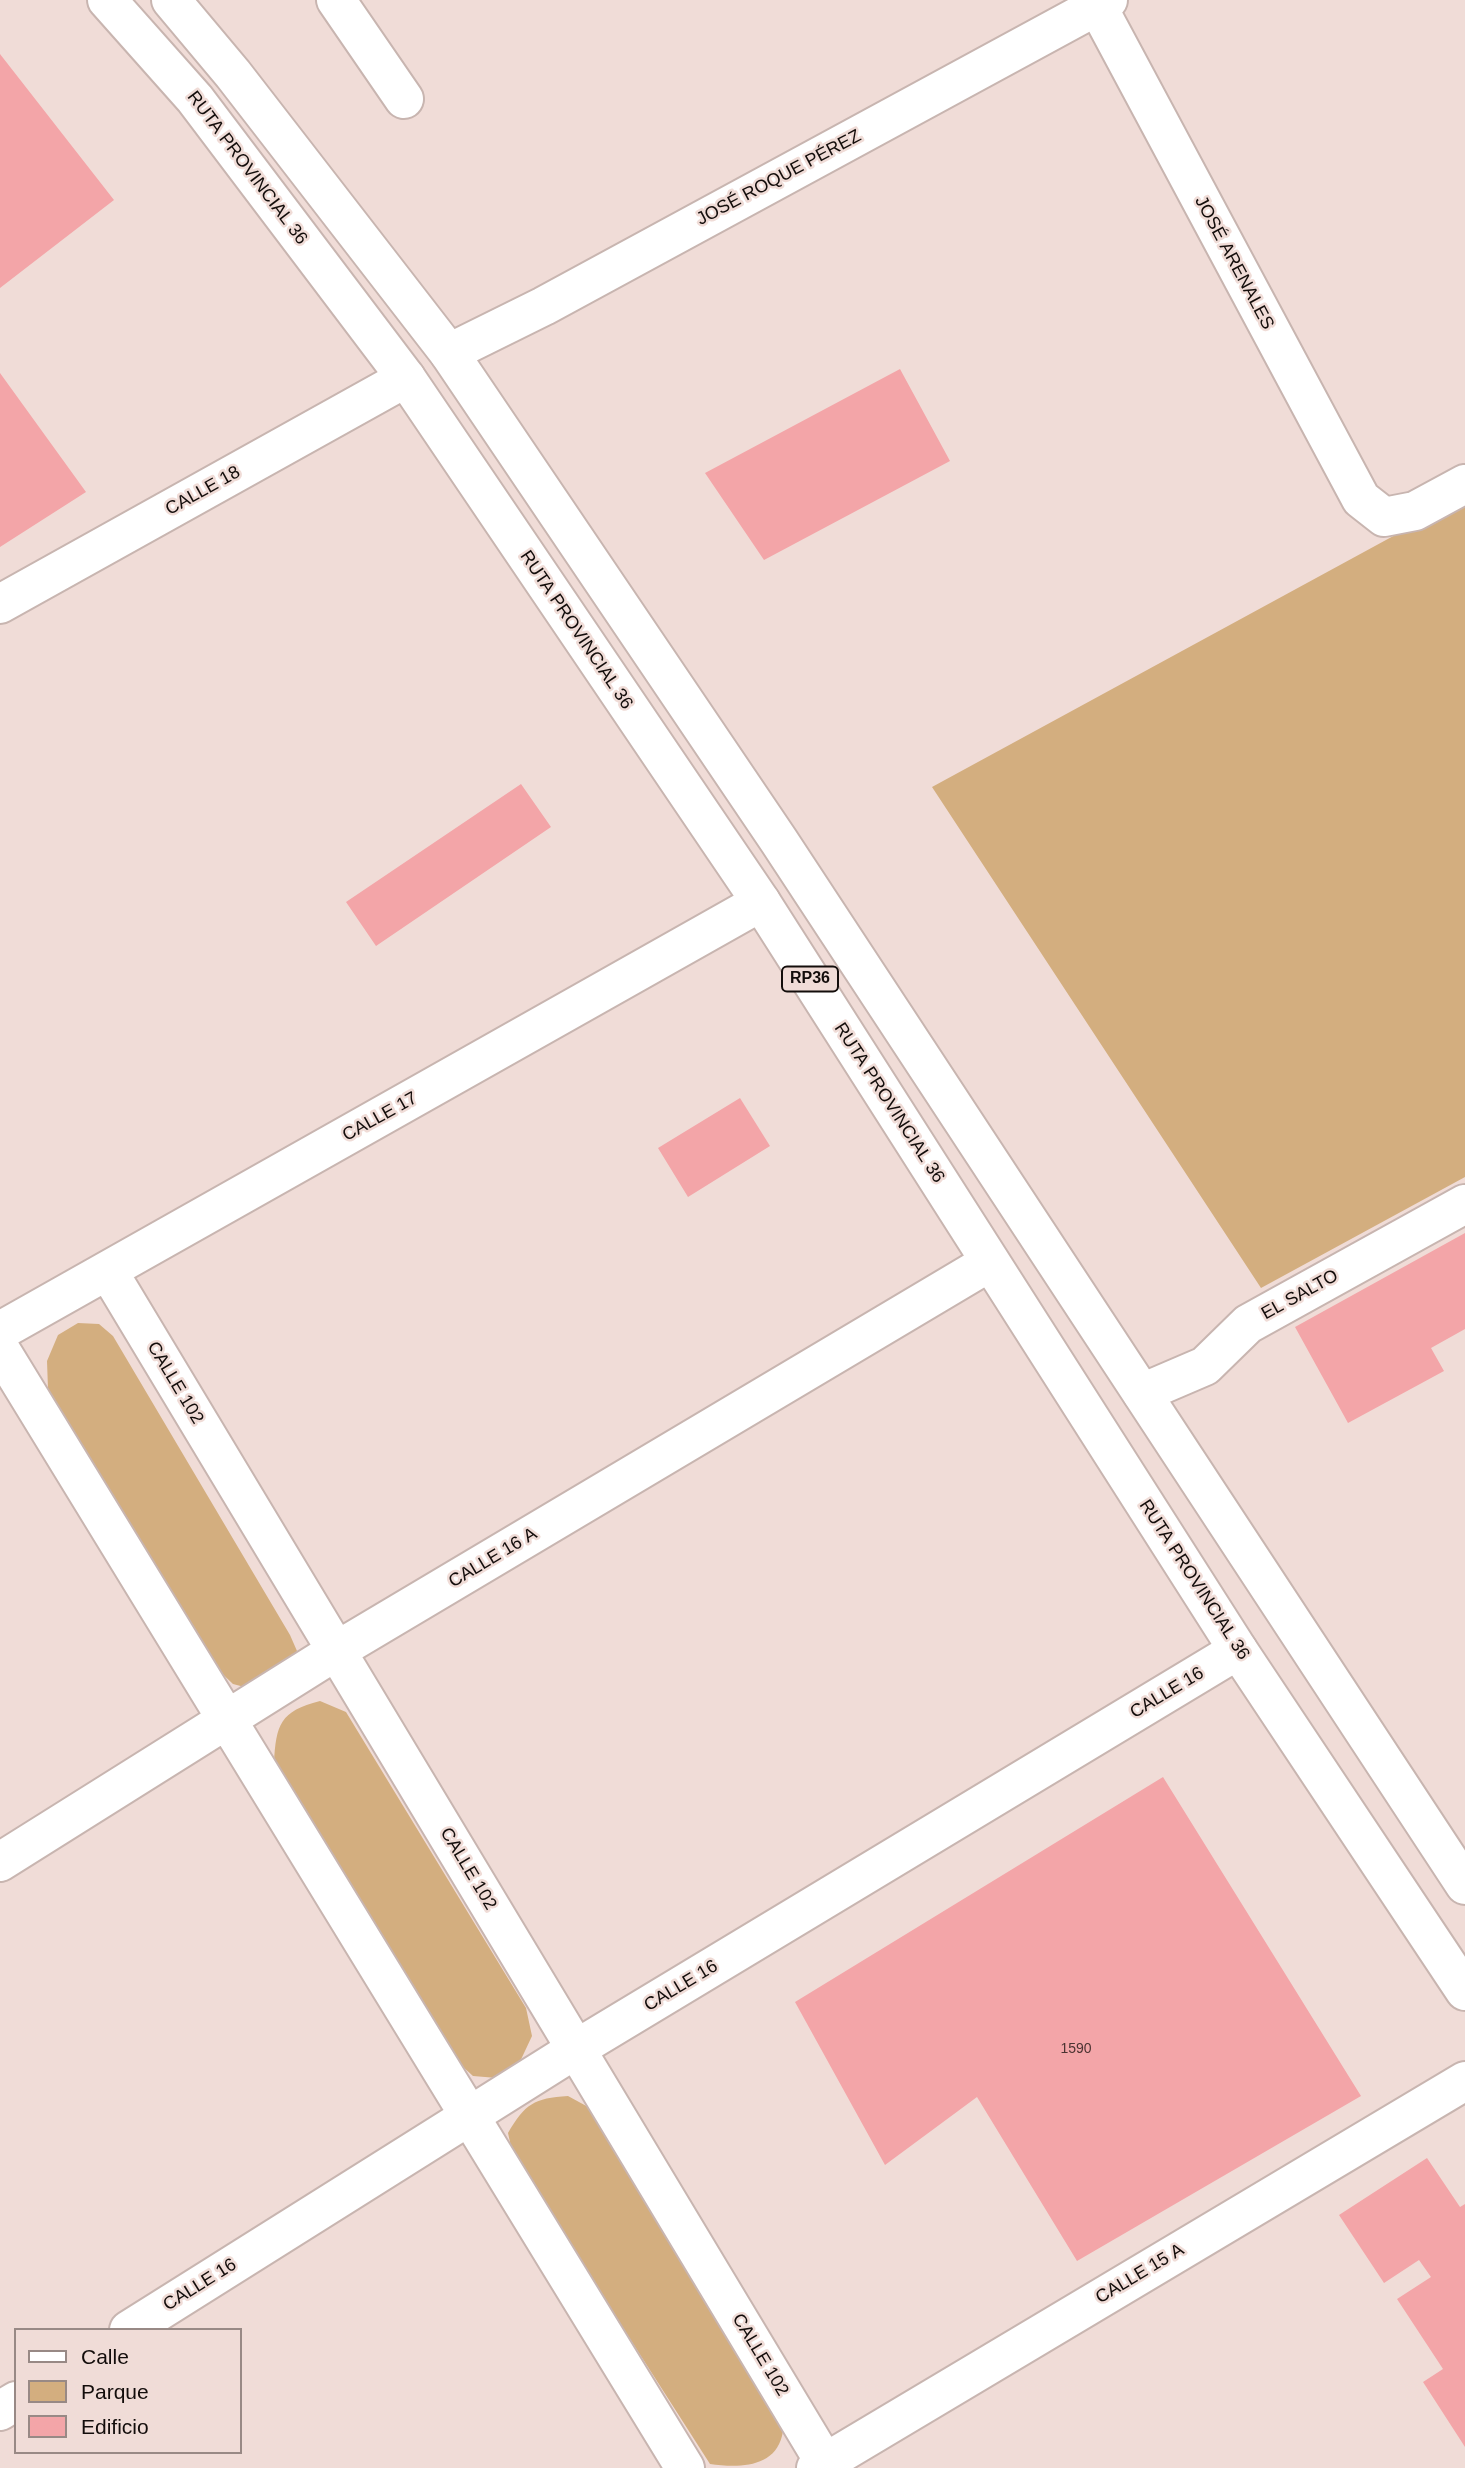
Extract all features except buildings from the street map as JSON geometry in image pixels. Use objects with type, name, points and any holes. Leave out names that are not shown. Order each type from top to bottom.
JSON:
[{"type":"street","name":"RUTA PROVINCIAL 36","points":[[107,0],[195,99],[406,378],[761,902],[1238,1650],[1465,1991]]},
{"type":"street","name":"RP36","points":[[171,0],[241,85],[449,353],[779,841],[1142,1393],[1460,1868]]},
{"type":"street","points":[[337,0],[404,99]]},
{"type":"street","name":"JOSÉ ROQUE PÉREZ","points":[[449,353],[544,306],[1100,2]]},
{"type":"street","name":"JOSÉ ARENALES","points":[[1100,2],[1361,499],[1384,517],[1415,511],[1465,484]]},
{"type":"street","name":"CALLE 18","points":[[0,604],[406,378]]},
{"type":"street","name":"CALLE 17","points":[[0,1331],[761,902]]},
{"type":"street","name":"EL SALTO","points":[[1142,1393],[1205,1366],[1248,1324],[1465,1204]]},
{"type":"street","name":"CALLE 16 A","points":[[0,1862],[336,1651],[990,1262]]},
{"type":"street","name":"CALLE 102","points":[[108,1271],[576,2049],[823,2466]]},
{"type":"street","points":[[0,1349],[685,2468]]},
{"type":"street","name":"CALLE 16","points":[[132,2328],[576,2049],[1238,1650]]},
{"type":"street","name":"CALLE 15 A","points":[[823,2466],[1465,2081]]},
{"type":"green space","points":[[1465,497],[1465,1177],[1261,1288],[932,787]]},
{"type":"green space","points":[[78,1323],[99,1324],[113,1336],[290,1635],[297,1651],[291,1670],[252,1689],[233,1684],[213,1665],[48,1389],[47,1361],[58,1335]]},
{"type":"green space","points":[[320,1701],[346,1712],[526,2008],[532,2036],[517,2068],[497,2078],[473,2076],[451,2056],[274,1763],[276,1739],[288,1715]]},
{"type":"green space","points":[[568,2096],[590,2108],[781,2414],[783,2428],[778,2447],[763,2460],[754,2464],[732,2466],[710,2464],[513,2156],[508,2133],[525,2109],[539,2101]]}]
